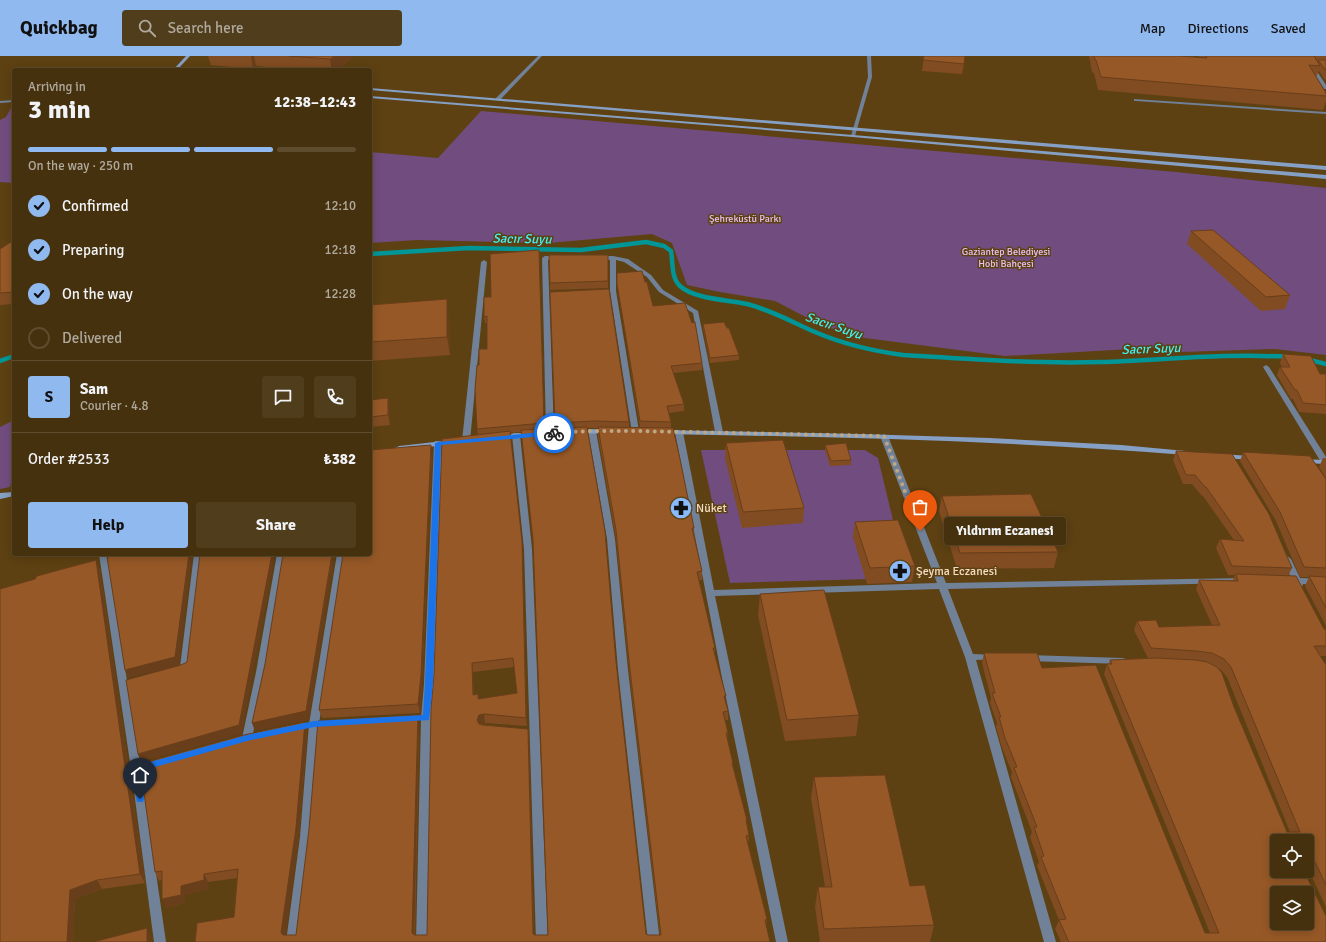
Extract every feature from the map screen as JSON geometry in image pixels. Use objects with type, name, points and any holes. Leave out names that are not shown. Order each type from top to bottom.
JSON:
[{"type":"street","points":[[177,68],[188,56]]},
{"type":"street","points":[[498,99],[540,56]]},
{"type":"street","points":[[853,136],[870,77],[869,56]]},
{"type":"street","points":[[1305,56],[1326,88]]},
{"type":"street","points":[[1301,63],[1315,64]]},
{"type":"street","points":[[372,89],[1326,168]]},
{"type":"street","points":[[372,97],[853,136],[1326,177]]},
{"type":"street","points":[[1136,100],[1326,113]]},
{"type":"street","points":[[0,102],[12,101]]},
{"type":"street","points":[[495,438],[553,433],[550,294],[545,258],[568,258]]},
{"type":"street","points":[[591,258],[613,258],[626,260],[649,276],[661,291],[696,312],[719,432]]},
{"type":"street","points":[[613,258],[609,291],[635,431]]},
{"type":"street","points":[[393,449],[470,440],[484,262]]},
{"type":"street","points":[[1266,367],[1325,462],[1311,464],[1293,460]]},
{"type":"street","points":[[592,431],[611,539],[654,942]]},
{"type":"street","points":[[568,432],[613,431]]},
{"type":"street","points":[[657,432],[884,436],[1106,446],[1191,453]]},
{"type":"street","points":[[679,432],[710,593],[782,942]]},
{"type":"street","points":[[516,435],[528,549],[531,732],[542,942]]},
{"type":"street","points":[[884,436],[941,586],[970,657],[1050,942]]},
{"type":"street","points":[[422,942],[423,718],[429,684],[438,443]]},
{"type":"street","points":[[1215,456],[1233,460],[1262,459]]},
{"type":"street","points":[[0,496],[12,494]]},
{"type":"street","points":[[1282,548],[1296,581],[1303,593]]},
{"type":"street","points":[[169,673],[184,669],[198,556]]},
{"type":"street","points":[[247,738],[261,672],[282,556]]},
{"type":"street","points":[[292,942],[305,837],[314,725],[341,556]]},
{"type":"street","points":[[102,561],[127,684],[140,768],[160,942]]},
{"type":"street","points":[[710,593],[941,586],[1251,580]]},
{"type":"street","points":[[1281,580],[1326,582]]},
{"type":"street","points":[[970,657],[1000,658]]},
{"type":"street","points":[[1016,658],[1134,661]]},
{"type":"street","points":[[1092,659],[1098,673]]},
{"type":"green space","points":[[12,106],[12,183],[0,182],[0,120],[6,117]]},
{"type":"green space","points":[[481,111],[1176,172],[1326,188],[1326,355],[1275,349],[1182,352],[1167,347],[1005,356],[865,338],[823,326],[775,301],[687,285],[672,243],[652,234],[548,243],[417,240],[372,243],[372,152],[438,158]]},
{"type":"green space","points":[[12,421],[12,478],[10,487],[0,489],[0,427]]},
{"type":"green space","points":[[701,450],[865,450],[878,458],[907,578],[730,583]]},
{"type":"building","points":[[289,56],[335,56],[330,59]]},
{"type":"building","points":[[924,56],[965,56],[964,64],[923,60]]},
{"type":"building","points":[[1094,56],[1180,56],[1207,58],[1206,56],[1314,56],[1320,66],[1309,65],[1326,93],[1326,96],[1101,77]]},
{"type":"building","points":[[1318,60],[1326,60],[1326,71]]},
{"type":"building","points":[[1213,230],[1290,295],[1266,297],[1191,231]]},
{"type":"building","points":[[12,241],[12,292],[0,293],[0,249]]},
{"type":"building","points":[[539,250],[544,423],[477,429],[475,389],[477,365],[479,365],[479,349],[487,349],[487,316],[484,317],[484,297],[491,297],[490,254]]},
{"type":"building","points":[[549,255],[608,255],[608,281],[550,283]]},
{"type":"building","points":[[642,271],[645,282],[647,282],[653,306],[685,303],[692,323],[695,322],[702,363],[671,366],[684,404],[667,406],[671,422],[640,421],[617,284],[617,273]]},
{"type":"building","points":[[609,289],[629,422],[595,421],[555,423],[550,292]]},
{"type":"building","points":[[447,299],[447,337],[372,342],[372,305]]},
{"type":"building","points":[[724,322],[727,328],[729,328],[739,355],[710,358],[703,324]]},
{"type":"building","points":[[1283,354],[1311,356],[1320,374],[1326,374],[1326,405],[1303,403],[1297,390],[1295,390],[1280,367],[1290,367]]},
{"type":"building","points":[[388,398],[388,415],[372,417],[372,400]]},
{"type":"building","points":[[587,427],[605,531],[616,662],[646,934],[661,935],[629,661],[616,530],[598,427],[673,428],[694,528],[692,528],[702,571],[697,572],[715,648],[713,648],[726,696],[724,696],[728,711],[723,712],[728,733],[726,733],[732,763],[747,820],[749,835],[746,836],[767,919],[765,920],[770,942],[195,942],[197,923],[234,917],[238,869],[204,874],[204,880],[181,886],[181,895],[162,899],[162,871],[155,872],[140,764],[244,735],[305,722],[296,828],[281,933],[283,935],[296,935],[309,829],[318,721],[418,715],[412,933],[414,935],[427,935],[431,709],[434,675],[442,439],[510,431],[522,541],[526,718],[484,714],[479,715],[477,720],[479,724],[483,725],[528,729],[533,934],[548,935],[533,540],[521,430]],"holes":[[[513,658],[517,693],[478,699],[478,694],[473,695],[472,663]]]},
{"type":"building","points":[[783,440],[804,508],[743,512],[726,443]]},
{"type":"building","points":[[846,443],[851,460],[831,461],[825,445]]},
{"type":"building","points":[[431,445],[421,675],[418,704],[319,710],[343,556],[372,556],[372,450]]},
{"type":"building","points":[[1176,451],[1232,454],[1269,514],[1292,568],[1232,566],[1220,539],[1244,541],[1206,487],[1195,475],[1186,475]]},
{"type":"building","points":[[1243,452],[1310,456],[1326,479],[1326,568],[1304,567],[1280,512]]},
{"type":"building","points":[[1031,494],[1058,552],[960,553],[942,496]]},
{"type":"building","points":[[898,520],[915,566],[870,568],[855,522]]},
{"type":"building","points":[[189,556],[175,657],[125,670],[107,557]]},
{"type":"building","points":[[200,556],[272,556],[239,725],[138,754],[126,680],[187,662]]},
{"type":"building","points":[[283,556],[332,556],[306,711],[252,723],[265,664]]},
{"type":"building","points":[[96,560],[140,874],[97,880],[70,890],[67,942],[0,942],[0,589],[35,579],[37,576]]},
{"type":"building","points":[[1236,574],[1296,576],[1324,629],[1326,630],[1326,646],[1314,646],[1326,665],[1326,885],[1314,860],[1314,834],[1270,834],[1270,878],[1307,878],[1311,886],[1270,886],[1270,930],[1314,930],[1314,891],[1326,916],[1326,942],[1069,942],[1059,920],[1066,919],[1041,857],[1044,856],[1034,827],[1037,827],[1014,768],[1017,767],[1005,738],[999,717],[1001,717],[992,693],[995,693],[984,653],[1037,653],[1042,668],[1096,665],[1205,933],[1219,933],[1107,664],[1112,664],[1110,660],[1156,658],[1196,660],[1207,662],[1217,667],[1222,673],[1234,707],[1287,832],[1300,832],[1231,667],[1224,659],[1212,653],[1151,648],[1137,621],[1156,620],[1159,627],[1220,625],[1199,580],[1238,581]]},
{"type":"building","points":[[1309,576],[1326,577],[1326,608]]},
{"type":"building","points":[[824,590],[859,715],[787,720],[760,594]]},
{"type":"building","points":[[885,775],[910,886],[925,885],[934,925],[824,929],[818,887],[832,887],[814,777]]},
{"type":"building","points":[[147,928],[147,942],[93,942]]},
{"type":"waterway","name":"Sacır Suyu","points":[[372,254],[469,248],[581,250],[646,242],[664,246],[671,251],[673,270],[677,283],[694,294],[747,304],[773,313],[815,332],[847,343],[903,355],[1002,361],[1052,362],[1101,362],[1218,356],[1289,357]]},
{"type":"waterway","name":"Sacır Suyu","points":[[0,361],[12,357]]},
{"type":"waterway","name":"Sacır Suyu","points":[[1306,359],[1326,364]]},
{"type":"way so far","points":[[554,433],[635,431],[884,436],[920,531]]},
{"type":"place","name":"Nüket","points":[[681,508]]},
{"type":"place","name":"Yıldırım Eczanesi","points":[[920,531]]},
{"type":"place","name":"Şeyma Eczanesi","points":[[900,571]]},
{"type":"route","points":[[140,799],[136,769],[247,738],[314,724],[426,718],[429,684],[438,443],[516,435],[554,433]]},
{"type":"park label","name":"Şehreküstü Parkı","points":[[745,218]]},
{"type":"park label","name":"Gaziantep Belediyesi Hobi Bahçesi","points":[[1006,256]]}]
